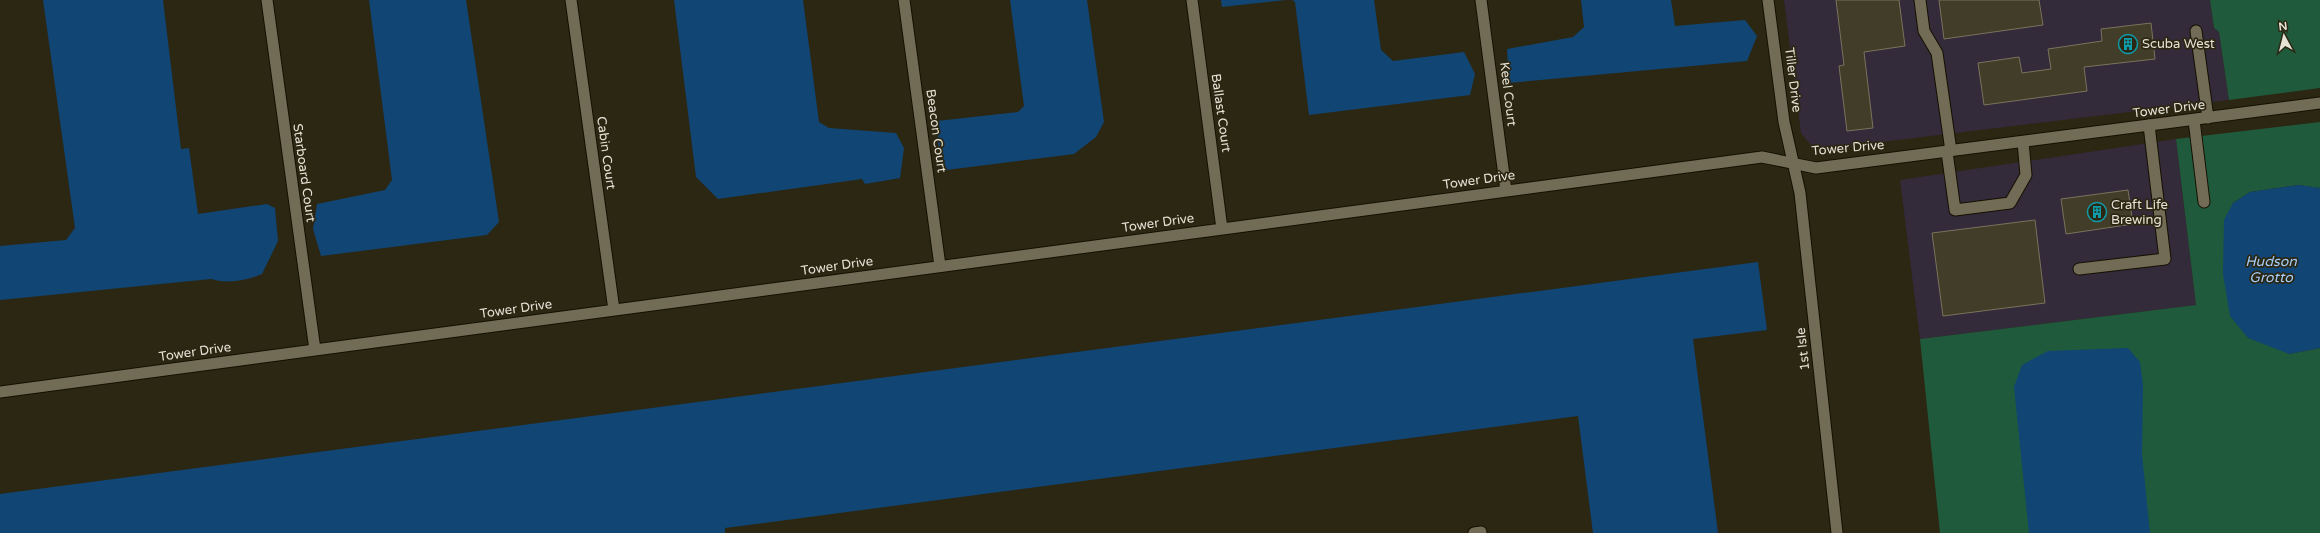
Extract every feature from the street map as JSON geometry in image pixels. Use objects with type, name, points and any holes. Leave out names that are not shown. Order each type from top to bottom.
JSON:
[{"type":"street","name":"Starboard Court","points":[[267,0],[315,350]]},
{"type":"street","name":"Cabin Court","points":[[571,0],[614,310]]},
{"type":"street","name":"Beacon Court","points":[[904,0],[940,266]]},
{"type":"street","name":"Ballast Court","points":[[1192,0],[1222,229]]},
{"type":"street","name":"Keel Court","points":[[1481,0],[1506,191]]},
{"type":"street","name":"Tiller Drive","points":[[1768,0],[1784,122],[1794,163]]},
{"type":"street","points":[[1920,0],[1924,31],[1937,53],[1955,210],[2010,203],[2026,175],[2023,142]]},
{"type":"street","points":[[2196,31],[2208,118]]},
{"type":"street","name":"Tower Drive","points":[[0,392],[1762,157],[1816,168],[2320,103]]},
{"type":"street","points":[[2194,120],[2204,202]]},
{"type":"street","points":[[2079,269],[2165,259],[2149,125]]},
{"type":"street","name":"1st Isle","points":[[1794,163],[1800,193],[1837,533]]},
{"type":"shaded area","points":[[1784,0],[2210,0],[2214,28],[2219,32],[2229,100],[1815,150],[1801,133]]},
{"type":"shaded area","points":[[2176,139],[2196,305],[1920,339],[1900,180]]},
{"type":"green space","points":[[2210,0],[2320,0],[2320,88],[2229,100],[2219,32],[2214,28]]},
{"type":"green space","points":[[2320,122],[2320,188],[2299,185],[2250,192],[2233,203],[2289,354],[2320,348],[2320,533],[1940,533],[1920,339],[2196,305],[2176,139]]},
{"type":"water","points":[[43,0],[163,0],[181,149],[189,148],[198,214],[267,204],[275,208],[278,241],[262,274],[236,281],[217,281],[211,279],[0,300],[0,246],[66,240],[75,228]]},
{"type":"water","points":[[369,0],[466,0],[499,222],[487,235],[321,256],[313,229],[317,204],[385,190],[392,180]]},
{"type":"water","points":[[674,0],[803,0],[819,122],[829,128],[896,133],[904,148],[900,178],[865,184],[862,179],[718,199],[696,177]]},
{"type":"water","points":[[1010,0],[1087,0],[1104,122],[1096,137],[1074,154],[946,170],[938,144],[937,121],[1018,112],[1024,106]]},
{"type":"water","points":[[1221,0],[1286,0],[1222,7]]},
{"type":"water","points":[[1292,0],[1374,0],[1381,50],[1393,61],[1464,52],[1475,74],[1470,95],[1309,115],[1295,2]]},
{"type":"water","points":[[1581,0],[1671,0],[1675,26],[1745,20],[1757,36],[1747,61],[1509,83],[1507,49],[1573,37],[1584,27]]},
{"type":"water","name":"Hudson Grotto","points":[[2299,185],[2320,188],[2320,348],[2289,354],[2248,338],[2230,316],[2223,274],[2224,220],[2233,203],[2250,192]]},
{"type":"water","points":[[1758,262],[1767,330],[1693,339],[1718,533],[1593,533],[1578,416],[725,528],[725,533],[0,533],[0,494]]},
{"type":"water","points":[[2128,348],[2140,362],[2143,385],[2142,454],[2150,533],[2029,533],[2014,387],[2022,365],[2048,351]]},
{"type":"building","points":[[1836,0],[1899,0],[1905,46],[1864,52],[1873,128],[1847,131],[1839,66],[1844,65]]},
{"type":"building","points":[[1939,0],[2039,0],[2043,25],[1944,39]]},
{"type":"building","points":[[2151,23],[2155,59],[2084,67],[2087,91],[1984,105],[1978,63],[2019,57],[2022,73],[2051,69],[2048,49],[2102,41],[2101,29]]},
{"type":"building","name":"Craft Life Brewing","points":[[2128,190],[2133,224],[2066,234],[2061,199]]},
{"type":"building","points":[[2035,220],[2045,303],[1943,316],[1932,233]]},
{"type":"place","name":"Scuba West","points":[[2128,44]]},
{"type":"place","name":"Craft Life Brewing","points":[[2097,212]]}]
